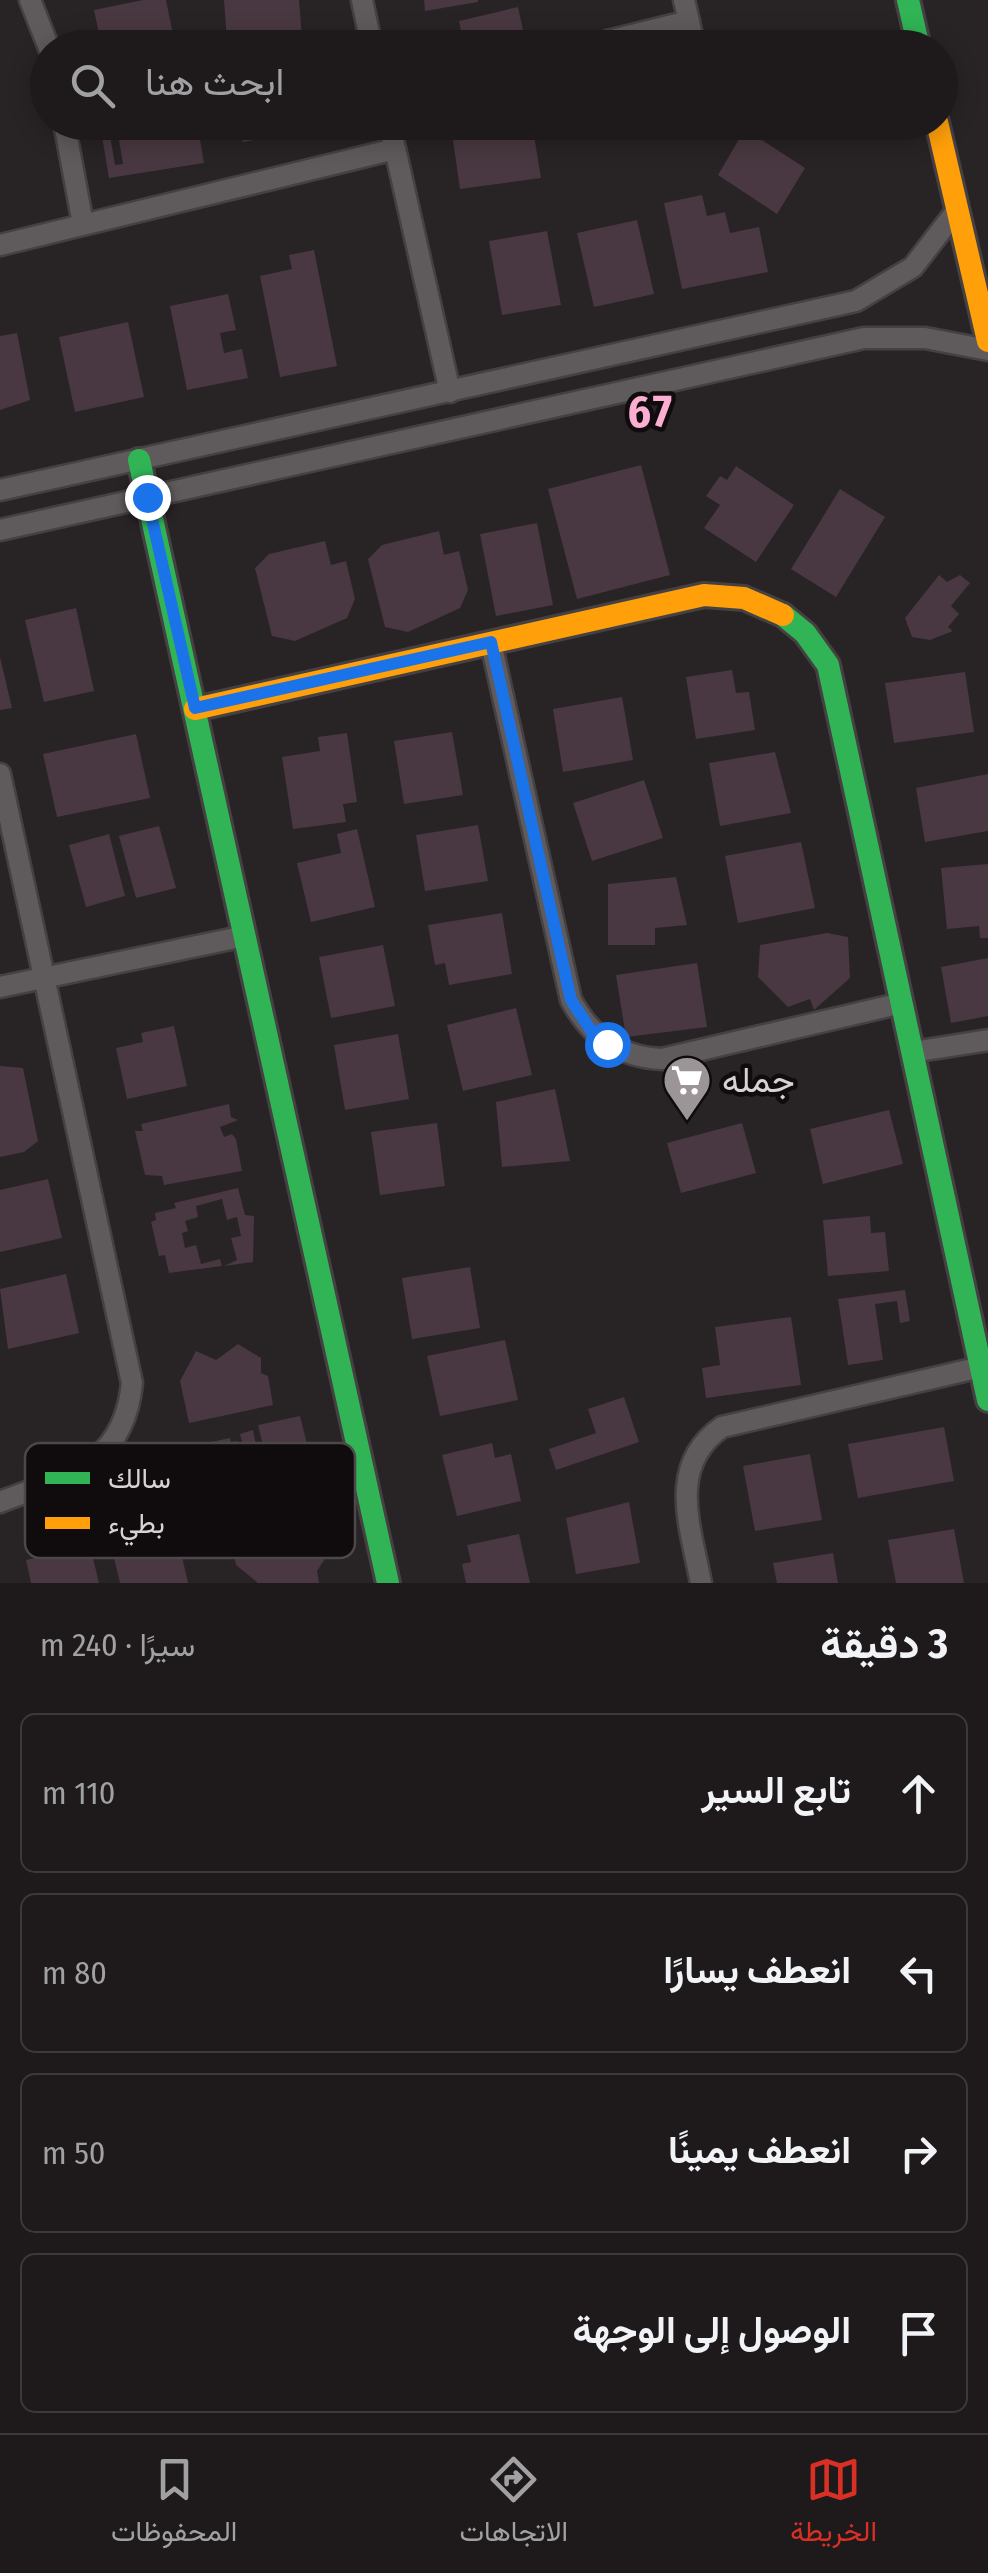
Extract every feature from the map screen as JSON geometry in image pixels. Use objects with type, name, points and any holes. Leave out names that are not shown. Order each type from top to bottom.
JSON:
[{"type":"street","points":[[30,0],[42,30]]},
{"type":"street","points":[[362,0],[368,30]]},
{"type":"street","points":[[684,0],[691,30]]},
{"type":"street","points":[[908,0],[915,30]]},
{"type":"street","points":[[651,30],[689,21]]},
{"type":"street","points":[[67,140],[83,224]]},
{"type":"street","points":[[393,140],[450,392]]},
{"type":"street","points":[[940,140],[988,341]]},
{"type":"street","points":[[0,244],[395,148]]},
{"type":"street","points":[[0,490],[856,301],[912,267],[957,210]]},
{"type":"street","points":[[0,530],[864,338],[925,338],[988,350]]},
{"type":"street","points":[[673,344],[685,377]]},
{"type":"street","points":[[139,460],[388,1583]]},
{"type":"street","points":[[195,708],[704,595],[735,594],[764,602],[791,617],[813,638],[828,665],[988,1400]]},
{"type":"street","points":[[491,642],[571,1000],[592,1032],[624,1052],[662,1059],[902,1004]]},
{"type":"street","points":[[0,774],[132,1383],[122,1429],[111,1443]]},
{"type":"street","points":[[0,988],[246,936]]},
{"type":"street","points":[[913,1052],[988,1040]]},
{"type":"street","points":[[702,1583],[686,1483],[692,1460],[713,1434],[722,1428],[981,1366]]},
{"type":"street","points":[[0,1502],[25,1492]]},
{"type":"building","points":[[143,0],[166,0],[172,30],[98,30],[94,10]]},
{"type":"building","points":[[224,0],[299,0],[301,30],[226,30]]},
{"type":"building","points":[[424,0],[478,0],[478,2],[425,11]]},
{"type":"building","points":[[518,7],[523,30],[461,30],[459,21]]},
{"type":"building","points":[[103,140],[111,140],[115,165],[123,164],[119,140],[200,140],[204,163],[109,178]]},
{"type":"building","points":[[453,140],[535,140],[541,178],[460,189]]},
{"type":"building","points":[[739,140],[762,140],[805,168],[777,214],[718,175]]},
{"type":"building","points":[[702,195],[707,216],[725,212],[730,233],[759,227],[768,272],[682,289],[664,203]]},
{"type":"building","points":[[637,220],[654,294],[594,307],[577,233]]},
{"type":"building","points":[[547,231],[561,305],[502,315],[489,241]]},
{"type":"building","points":[[314,250],[337,366],[280,377],[260,276],[292,269],[289,255]]},
{"type":"building","points":[[228,294],[236,330],[220,333],[224,353],[242,349],[248,378],[187,390],[170,306]]},
{"type":"building","points":[[128,322],[144,397],[75,412],[59,337]]},
{"type":"building","points":[[17,333],[30,400],[0,410],[0,336]]},
{"type":"building","points":[[641,465],[670,575],[577,599],[548,489]]},
{"type":"building","points":[[736,466],[794,505],[756,562],[704,528],[720,505],[706,496],[720,476],[727,480]]},
{"type":"building","points":[[840,489],[885,517],[836,597],[791,569]]},
{"type":"building","points":[[537,523],[553,605],[496,616],[480,534]]},
{"type":"building","points":[[439,531],[444,555],[459,551],[468,590],[460,608],[408,632],[385,627],[368,559],[382,545]]},
{"type":"building","points":[[325,541],[331,565],[346,561],[355,599],[347,618],[295,641],[272,636],[255,568],[269,554]]},
{"type":"building","points":[[939,575],[947,582],[960,575],[970,583],[951,606],[959,614],[948,627],[953,631],[930,640],[912,637],[905,618]]},
{"type":"building","points":[[76,608],[94,691],[44,702],[25,620]]},
{"type":"building","points":[[0,657],[12,708],[0,710]]},
{"type":"building","points":[[732,670],[736,693],[749,692],[755,730],[696,739],[686,677]]},
{"type":"building","points":[[965,672],[974,732],[894,743],[885,683]]},
{"type":"building","points":[[622,697],[633,760],[563,772],[553,709]]},
{"type":"building","points":[[452,732],[463,795],[404,804],[394,741]]},
{"type":"building","points":[[347,733],[357,802],[343,804],[346,822],[293,829],[282,757],[320,751],[318,737]]},
{"type":"building","points":[[136,734],[150,798],[57,817],[43,754]]},
{"type":"building","points":[[775,752],[791,813],[720,826],[709,763]]},
{"type":"building","points":[[988,774],[988,831],[925,842],[916,788]]},
{"type":"building","points":[[644,780],[663,838],[592,861],[573,803]]},
{"type":"building","points":[[478,825],[488,881],[425,891],[416,835]]},
{"type":"building","points":[[159,826],[176,888],[136,898],[119,836]]},
{"type":"building","points":[[357,829],[375,907],[311,922],[297,863],[341,853],[337,834]]},
{"type":"building","points":[[109,834],[125,896],[86,907],[69,845]]},
{"type":"building","points":[[801,842],[815,908],[738,923],[725,856]]},
{"type":"building","points":[[988,864],[988,938],[980,938],[979,926],[947,929],[941,868]]},
{"type":"building","points":[[676,877],[687,925],[655,928],[655,945],[608,945],[608,884]]},
{"type":"building","points":[[502,913],[512,974],[449,985],[445,963],[435,965],[428,925]]},
{"type":"building","points":[[827,933],[848,937],[850,978],[814,1010],[810,999],[788,1007],[758,977],[760,945]]},
{"type":"building","points":[[383,945],[395,1006],[331,1018],[319,957]]},
{"type":"building","points":[[988,958],[988,1016],[951,1023],[941,967]]},
{"type":"building","points":[[697,963],[707,1027],[626,1037],[616,975]]},
{"type":"building","points":[[516,1008],[532,1075],[463,1091],[447,1025]]},
{"type":"building","points":[[174,1026],[187,1086],[127,1099],[116,1048],[143,1042],[141,1033]]},
{"type":"building","points":[[398,1034],[409,1099],[345,1110],[334,1045]]},
{"type":"building","points":[[0,1066],[23,1068],[38,1141],[24,1152],[0,1157]]},
{"type":"building","points":[[555,1089],[570,1161],[502,1167],[496,1102]]},
{"type":"building","points":[[229,1104],[231,1117],[238,1120],[220,1127],[224,1137],[232,1134],[236,1139],[242,1171],[164,1185],[162,1176],[145,1175],[135,1131],[143,1131],[141,1124]]},
{"type":"building","points":[[889,1110],[903,1164],[823,1184],[810,1129]]},
{"type":"building","points":[[437,1123],[445,1186],[380,1195],[371,1132]]},
{"type":"building","points":[[742,1123],[756,1173],[681,1193],[667,1143]]},
{"type":"building","points":[[48,1179],[62,1238],[0,1252],[0,1190]]},
{"type":"building","points":[[238,1188],[245,1215],[254,1216],[253,1262],[224,1266],[237,1260],[231,1238],[241,1236],[237,1217],[227,1220],[222,1199],[196,1206],[198,1217],[185,1221],[188,1231],[182,1233],[185,1248],[196,1245],[201,1264],[220,1259],[222,1266],[169,1273],[165,1255],[159,1256],[151,1222],[156,1220],[155,1213],[176,1208],[174,1203]]},
{"type":"building","points":[[870,1216],[871,1233],[885,1232],[889,1271],[828,1276],[823,1220]]},
{"type":"building","points":[[470,1267],[480,1328],[412,1339],[402,1278]]},
{"type":"building","points":[[66,1274],[79,1333],[8,1349],[0,1289]]},
{"type":"building","points":[[905,1290],[910,1321],[900,1323],[897,1301],[875,1304],[883,1360],[848,1365],[838,1299]]},
{"type":"building","points":[[791,1317],[801,1385],[706,1398],[702,1368],[720,1365],[715,1327]]},
{"type":"building","points":[[505,1340],[518,1400],[440,1416],[427,1356]]},
{"type":"building","points":[[238,1344],[261,1358],[261,1373],[268,1376],[273,1405],[189,1423],[180,1381],[196,1351],[216,1360]]},
{"type":"building","points":[[624,1397],[639,1442],[556,1470],[549,1449],[596,1433],[588,1409]]},
{"type":"building","points":[[300,1416],[307,1443],[262,1443],[258,1425]]},
{"type":"building","points":[[944,1427],[954,1481],[858,1498],[848,1444]]},
{"type":"building","points":[[253,1430],[256,1443],[242,1443],[240,1434]]},
{"type":"building","points":[[230,1438],[237,1443],[211,1443]]},
{"type":"building","points":[[492,1443],[495,1458],[511,1454],[521,1501],[457,1516],[442,1455]]},
{"type":"building","points":[[810,1454],[822,1520],[755,1531],[743,1466]]},
{"type":"building","points":[[629,1502],[640,1563],[576,1574],[566,1518]]},
{"type":"building","points":[[954,1529],[964,1583],[896,1583],[888,1540]]},
{"type":"building","points":[[519,1534],[530,1583],[466,1583],[462,1564],[471,1562],[467,1545]]},
{"type":"building","points":[[833,1553],[838,1583],[777,1583],[773,1563]]},
{"type":"building","points":[[93,1558],[99,1583],[31,1583],[26,1560]]},
{"type":"building","points":[[114,1558],[182,1558],[188,1583],[120,1583]]},
{"type":"building","points":[[235,1558],[325,1558],[317,1571],[319,1583],[258,1583],[236,1565]]},
{"type":"traffic: fast","points":[[908,0],[915,30]]},
{"type":"traffic: fast","points":[[139,460],[388,1583]]},
{"type":"traffic: fast","points":[[783,615],[805,633],[828,665],[988,1400]]},
{"type":"traffic: slow","points":[[941,140],[988,341]]},
{"type":"traffic: slow","points":[[195,709],[704,595],[744,598],[783,615]]},
{"type":"place","name":"جمله","points":[[687,1122]]},
{"type":"district","name":"67","points":[[651,411]]},
{"type":"route","points":[[147,497],[195,708],[491,642],[571,1000],[592,1032],[607,1044]]}]
